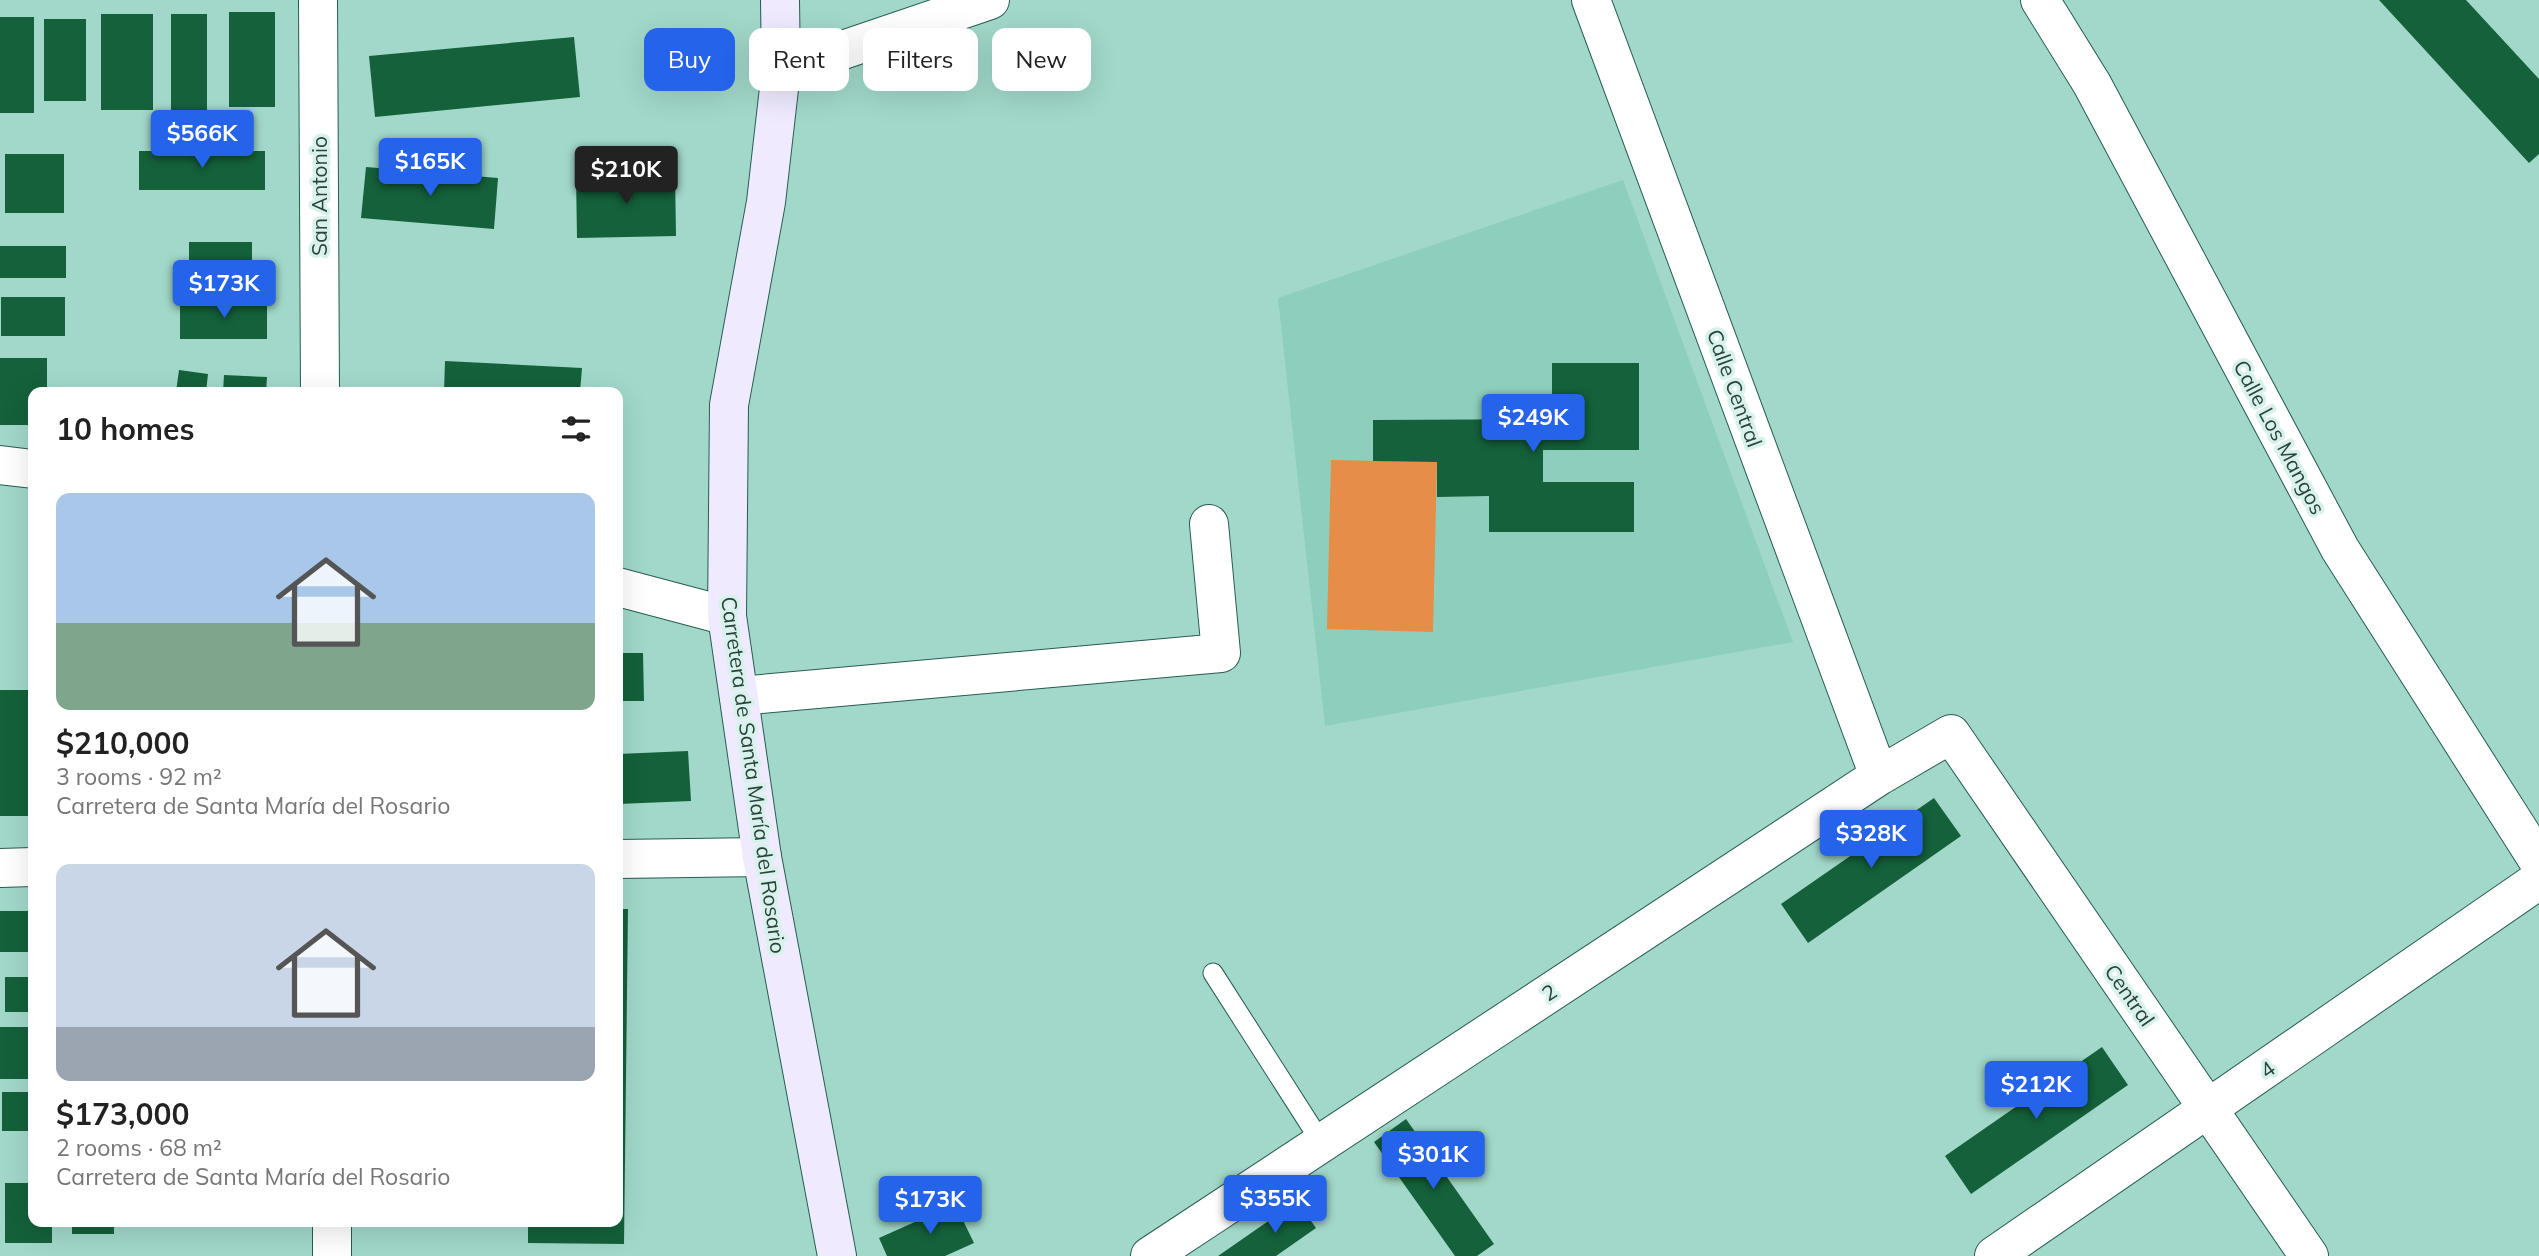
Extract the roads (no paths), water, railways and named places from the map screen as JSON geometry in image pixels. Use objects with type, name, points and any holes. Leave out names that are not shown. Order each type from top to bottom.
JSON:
[{"type":"main road","name":"Carretera de Santa María del Rosario","points":[[780,0],[780,28]]},
{"type":"main road","name":"Carretera de Santa María del Rosario","points":[[779,91],[766,202],[729,405],[727,616],[762,857],[836,1256]]},
{"type":"street","name":"San Antonio","points":[[318,0],[320,387]]},
{"type":"street","points":[[849,48],[990,0]]},
{"type":"street","name":"Calle Central","points":[[1591,0],[1879,776]]},
{"type":"street","name":"Calle Los Mangos","points":[[2040,0],[2092,84],[2340,549],[2539,862]]},
{"type":"street","points":[[0,465],[28,469]]},
{"type":"street","points":[[739,696],[1221,653],[1209,524]]},
{"type":"street","points":[[623,588],[727,616]]},
{"type":"street","name":"2","points":[[1150,1256],[1879,776],[1951,734]]},
{"type":"street","name":"Central","points":[[1951,734],[2309,1256]]},
{"type":"street","points":[[623,859],[762,857]]},
{"type":"street","points":[[0,868],[28,867]]},
{"type":"street","name":"4","points":[[1994,1256],[2539,880]]},
{"type":"street","points":[[332,1227],[332,1256]]},
{"type":"lane","points":[[1213,973],[1321,1142]]}]
